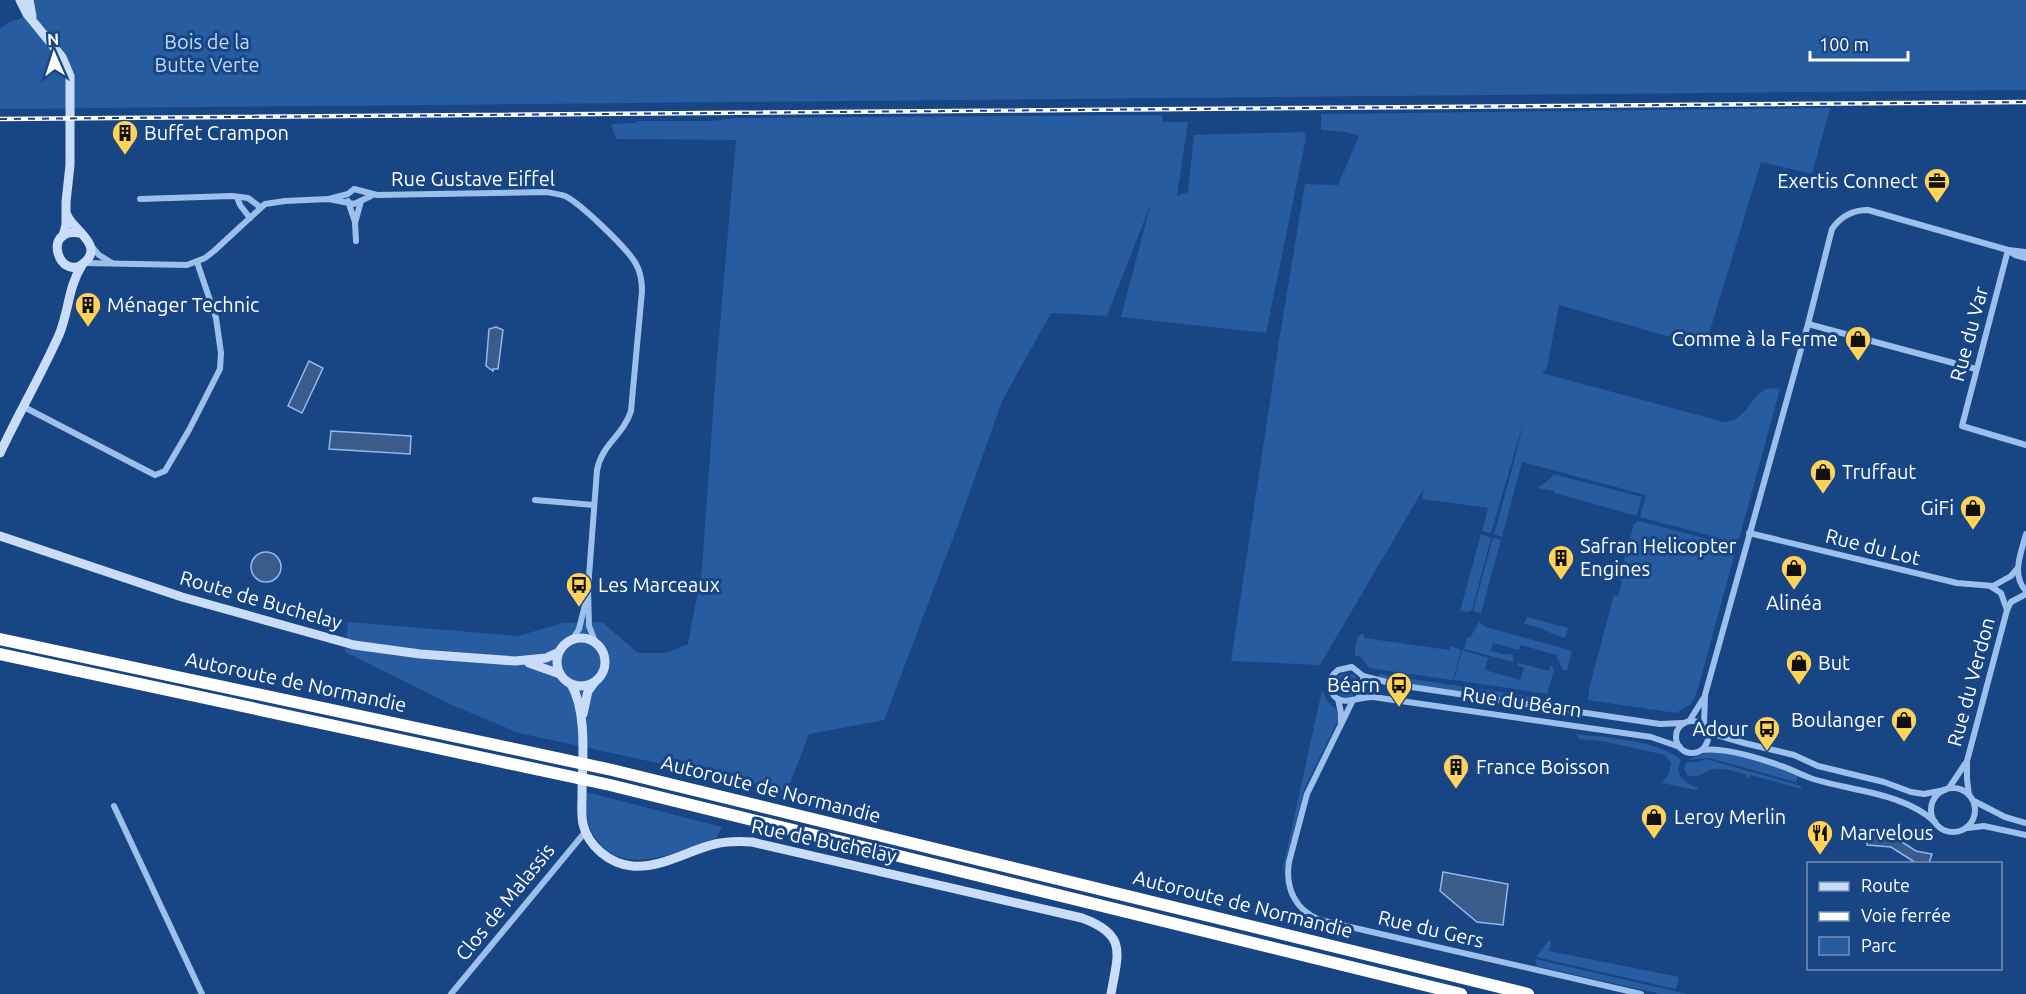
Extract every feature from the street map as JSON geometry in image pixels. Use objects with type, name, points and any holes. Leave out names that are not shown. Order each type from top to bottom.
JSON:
[{"type":"highway","name":"Autoroute de Normandie","points":[[0,639],[612,770],[1528,994]]},
{"type":"highway","name":"Autoroute de Normandie","points":[[0,654],[599,782],[1461,994]]},
{"type":"street","points":[[21,0],[27,14],[66,64],[70,76],[70,176],[63,236],[57,246],[58,257],[64,263],[72,266],[112,263],[176,266],[197,262],[214,251],[260,207],[271,202],[329,199],[348,194],[354,189],[377,195]]},
{"type":"street","points":[[29,0],[34,21]]},
{"type":"street","points":[[355,223],[362,194],[358,190]]},
{"type":"street","name":"Rue Gustave Eiffel","points":[[377,195],[546,192],[564,196],[579,206],[626,250],[637,265],[642,278],[642,291],[630,411],[623,428],[599,458],[588,589],[589,626],[596,644]]},
{"type":"street","points":[[348,194],[347,198],[355,223],[356,241]]},
{"type":"street","points":[[329,199],[357,204],[370,196],[377,195]]},
{"type":"street","points":[[140,199],[232,196],[248,198],[260,207]]},
{"type":"street","points":[[237,197],[250,218]]},
{"type":"street","points":[[1702,750],[1708,740],[1705,695],[1808,324],[1832,229],[1845,216],[1856,210],[1882,213],[2008,250],[2026,252]]},
{"type":"street","points":[[66,213],[72,224],[85,236],[99,255],[112,263]]},
{"type":"street","points":[[63,236],[69,233],[80,233]]},
{"type":"street","points":[[71,285],[89,257],[91,246]]},
{"type":"street","points":[[2008,250],[2026,258]]},
{"type":"street","name":"Rue du Var","points":[[2008,250],[1962,426],[2026,445]]},
{"type":"street","points":[[24,407],[154,475],[165,471],[179,449],[220,369],[221,353],[216,318],[197,262]]},
{"type":"street","points":[[0,453],[62,326],[69,305],[71,285],[64,263]]},
{"type":"street","points":[[1808,324],[1976,369]]},
{"type":"street","points":[[535,500],[594,505]]},
{"type":"street","name":"Rue du Lot","points":[[1749,533],[1934,579],[1990,586]]},
{"type":"street","points":[[2021,591],[2017,569],[2026,534]]},
{"type":"street","name":"Route de Buchelay","points":[[0,536],[182,597],[345,643],[420,654],[521,661],[546,658],[560,652]]},
{"type":"street","points":[[2007,610],[2000,588],[2017,569]]},
{"type":"street","points":[[1990,586],[2013,578],[2021,591]]},
{"type":"street","points":[[1990,586],[2009,600],[2021,591]]},
{"type":"street","name":"Rue Gustave Eiffel","points":[[572,640],[579,629],[588,589]]},
{"type":"street","points":[[2007,610],[2021,591]]},
{"type":"street","name":"Rue du Verdon","points":[[1971,797],[1966,779],[1967,761],[2007,610]]},
{"type":"street","points":[[583,639],[596,644],[603,653],[605,664],[603,673],[595,681],[585,686],[571,684],[560,674],[557,663],[564,645],[572,640],[583,639]]},
{"type":"street","name":"Route de Buchelay","points":[[521,661],[560,674]]},
{"type":"street","points":[[1343,667],[1352,667],[1362,676],[1364,688],[1355,699],[1348,702],[1334,695],[1330,685],[1334,674],[1343,667]]},
{"type":"street","name":"Rue du Béarn","points":[[1362,676],[1440,692],[1660,724],[1686,722]]},
{"type":"street","name":"Rue de Buchelay","points":[[581,722],[588,691],[595,681]]},
{"type":"street","name":"Rue de Buchelay","points":[[571,684],[581,722],[582,815],[586,831],[595,846],[607,858],[635,867],[714,844],[732,841],[752,842],[1082,918],[1107,930],[1115,942],[1117,957],[1111,994]]},
{"type":"street","points":[[1705,695],[1676,734],[1680,747],[1689,753],[1702,750],[1724,750],[1787,768],[1811,778],[1909,805],[1922,811],[1940,828],[1949,832],[1984,826],[2026,835]]},
{"type":"street","name":"Rue du Béarn","points":[[1355,699],[1373,697],[1650,737],[1680,747]]},
{"type":"street","points":[[1338,699],[1341,713],[1340,727]]},
{"type":"street","name":"Rue du Gers","points":[[1355,699],[1306,794],[1289,862],[1290,889],[1296,902],[1305,913],[1320,920],[1641,994]]},
{"type":"street","points":[[1686,722],[1698,721],[1717,735],[1794,755],[1818,766],[1884,782],[1911,792],[1924,794],[1958,789],[1999,814],[2026,823]]},
{"type":"street","name":"Rue du Verdon","points":[[1946,789],[1955,782],[1967,761]]},
{"type":"street","points":[[1935,822],[1931,812],[1932,804],[1936,797],[1946,789]]},
{"type":"street","points":[[1964,830],[1975,815],[1971,797]]},
{"type":"street","points":[[114,806],[202,994]]},
{"type":"street","name":"Clos de Malassis","points":[[451,994],[586,831]]},
{"type":"green space","name":"Bois de la Butte Verte","points":[[33,0],[2026,0],[2026,90],[0,109],[0,29],[8,23],[34,13]]},
{"type":"green space","points":[[1830,108],[1812,174],[1761,162],[1705,347],[1559,305],[1547,368],[1542,373],[1724,422],[1734,420],[1741,415],[1762,391],[1770,388],[1780,389],[1739,539],[1730,541],[1640,517],[1646,495],[1522,462],[1502,537],[1494,534],[1524,420],[1491,533],[1482,531],[1488,508],[1422,499],[1424,488],[1320,665],[1231,661],[1305,184],[1338,185],[1359,136],[1321,130],[1321,114]]},
{"type":"green space","points":[[1162,115],[1163,122],[1188,122],[1177,196],[1188,192],[1194,135],[1304,132],[1306,138],[1266,333],[1121,317],[1151,203],[1107,316],[1051,313],[1002,401],[884,720],[809,734],[787,791],[519,733],[454,706],[345,652],[348,622],[518,636],[563,623],[602,622],[638,653],[665,653],[688,644],[702,569],[736,140],[616,139],[611,124],[737,118]]},
{"type":"green space","points":[[1553,474],[1642,497],[1637,516],[1538,488]]},
{"type":"green space","points":[[1638,521],[1731,545],[1736,549],[1697,692],[1691,704],[1676,713],[1588,700],[1614,595],[1618,596],[1622,582],[1619,578],[1634,524]]},
{"type":"green space","points":[[1481,534],[1491,538],[1472,610],[1460,611]]},
{"type":"green space","points":[[1493,538],[1501,540],[1481,613],[1473,611]]},
{"type":"green space","points":[[1527,617],[1568,628],[1565,638],[1524,624]]},
{"type":"green space","points":[[1479,622],[1486,627],[1572,651],[1567,670],[1563,670],[1556,655],[1521,645],[1519,650],[1493,643],[1491,651],[1513,655],[1513,662],[1464,649],[1467,637],[1470,638]]},
{"type":"green space","points":[[1362,634],[1364,638],[1449,650],[1451,646],[1461,650],[1453,680],[1369,668],[1361,657],[1355,655],[1357,640]]},
{"type":"green space","points":[[1462,650],[1503,662],[1488,658],[1485,670],[1520,680],[1524,668],[1514,664],[1548,671],[1551,665],[1554,670],[1547,694],[1454,680]]},
{"type":"green space","points":[[1347,673],[1356,676],[1359,685],[1356,694],[1347,697],[1338,694],[1335,685],[1338,676]]},
{"type":"green space","points":[[1379,674],[1546,699],[1540,704],[1393,683],[1378,678]]},
{"type":"green space","points":[[1322,690],[1327,701],[1339,712],[1339,719],[1305,787],[1282,873]]},
{"type":"green space","points":[[1576,734],[1631,741],[1671,753],[1681,760],[1679,770],[1682,778],[1688,784],[1698,788],[1697,790],[1662,783],[1669,773],[1671,763],[1665,755],[1602,741],[1579,739]]},
{"type":"green space","points":[[1712,751],[1756,760],[1798,776],[1796,782],[1709,758],[1687,760]]},
{"type":"green space","points":[[1706,759],[1801,786],[1801,789],[1751,775],[1748,779],[1745,774],[1723,769],[1710,770],[1696,776],[1687,775],[1684,768],[1686,762]]},
{"type":"green space","points":[[586,792],[722,827],[716,838],[670,854],[638,860],[623,858],[609,852],[593,835],[587,818]]},
{"type":"green space","points":[[1549,940],[1551,941],[1549,951],[1679,977],[1676,989],[1536,957]]},
{"type":"green space","points":[[1535,959],[1687,994],[1661,994],[1537,966]]},
{"type":"shaded area","points":[[496,327],[503,330],[498,369],[493,369],[493,371],[486,366],[489,329]]},
{"type":"shaded area","points":[[309,361],[323,368],[302,413],[288,406]]},
{"type":"shaded area","points":[[331,431],[411,436],[410,454],[329,449]]},
{"type":"shaded area","points":[[266,552],[277,556],[281,567],[277,578],[266,582],[255,578],[251,567],[255,556]]},
{"type":"shaded area","points":[[1870,832],[1888,833],[1916,851],[1932,854],[1929,862],[1914,862],[1891,847],[1867,845],[1867,836]]},
{"type":"shaded area","points":[[1443,872],[1508,884],[1503,925],[1477,922],[1440,891]]},
{"type":"railway","points":[[0,119],[2026,102]]},
{"type":"place","name":"Buffet Crampon","points":[[125,156]]},
{"type":"place","name":"Exertis Connect","points":[[1937,204]]},
{"type":"place","name":"Ménager Technic","points":[[88,328]]},
{"type":"place","name":"Comme à la Ferme","points":[[1858,362]]},
{"type":"place","name":"Truffaut","points":[[1823,495]]},
{"type":"place","name":"GiFi","points":[[1973,531]]},
{"type":"place","name":"Safran Helicopter Engines","points":[[1561,581]]},
{"type":"place","name":"Alinéa","points":[[1794,591]]},
{"type":"place","name":"Les Marceaux","points":[[579,608]]},
{"type":"place","name":"But","points":[[1799,686]]},
{"type":"place","name":"Béarn","points":[[1399,708]]},
{"type":"place","name":"Boulanger","points":[[1904,743]]},
{"type":"place","name":"Adour","points":[[1767,752]]},
{"type":"place","name":"France Boisson","points":[[1456,790]]},
{"type":"place","name":"Leroy Merlin","points":[[1654,840]]},
{"type":"place","name":"Marvelous","points":[[1820,856]]}]
